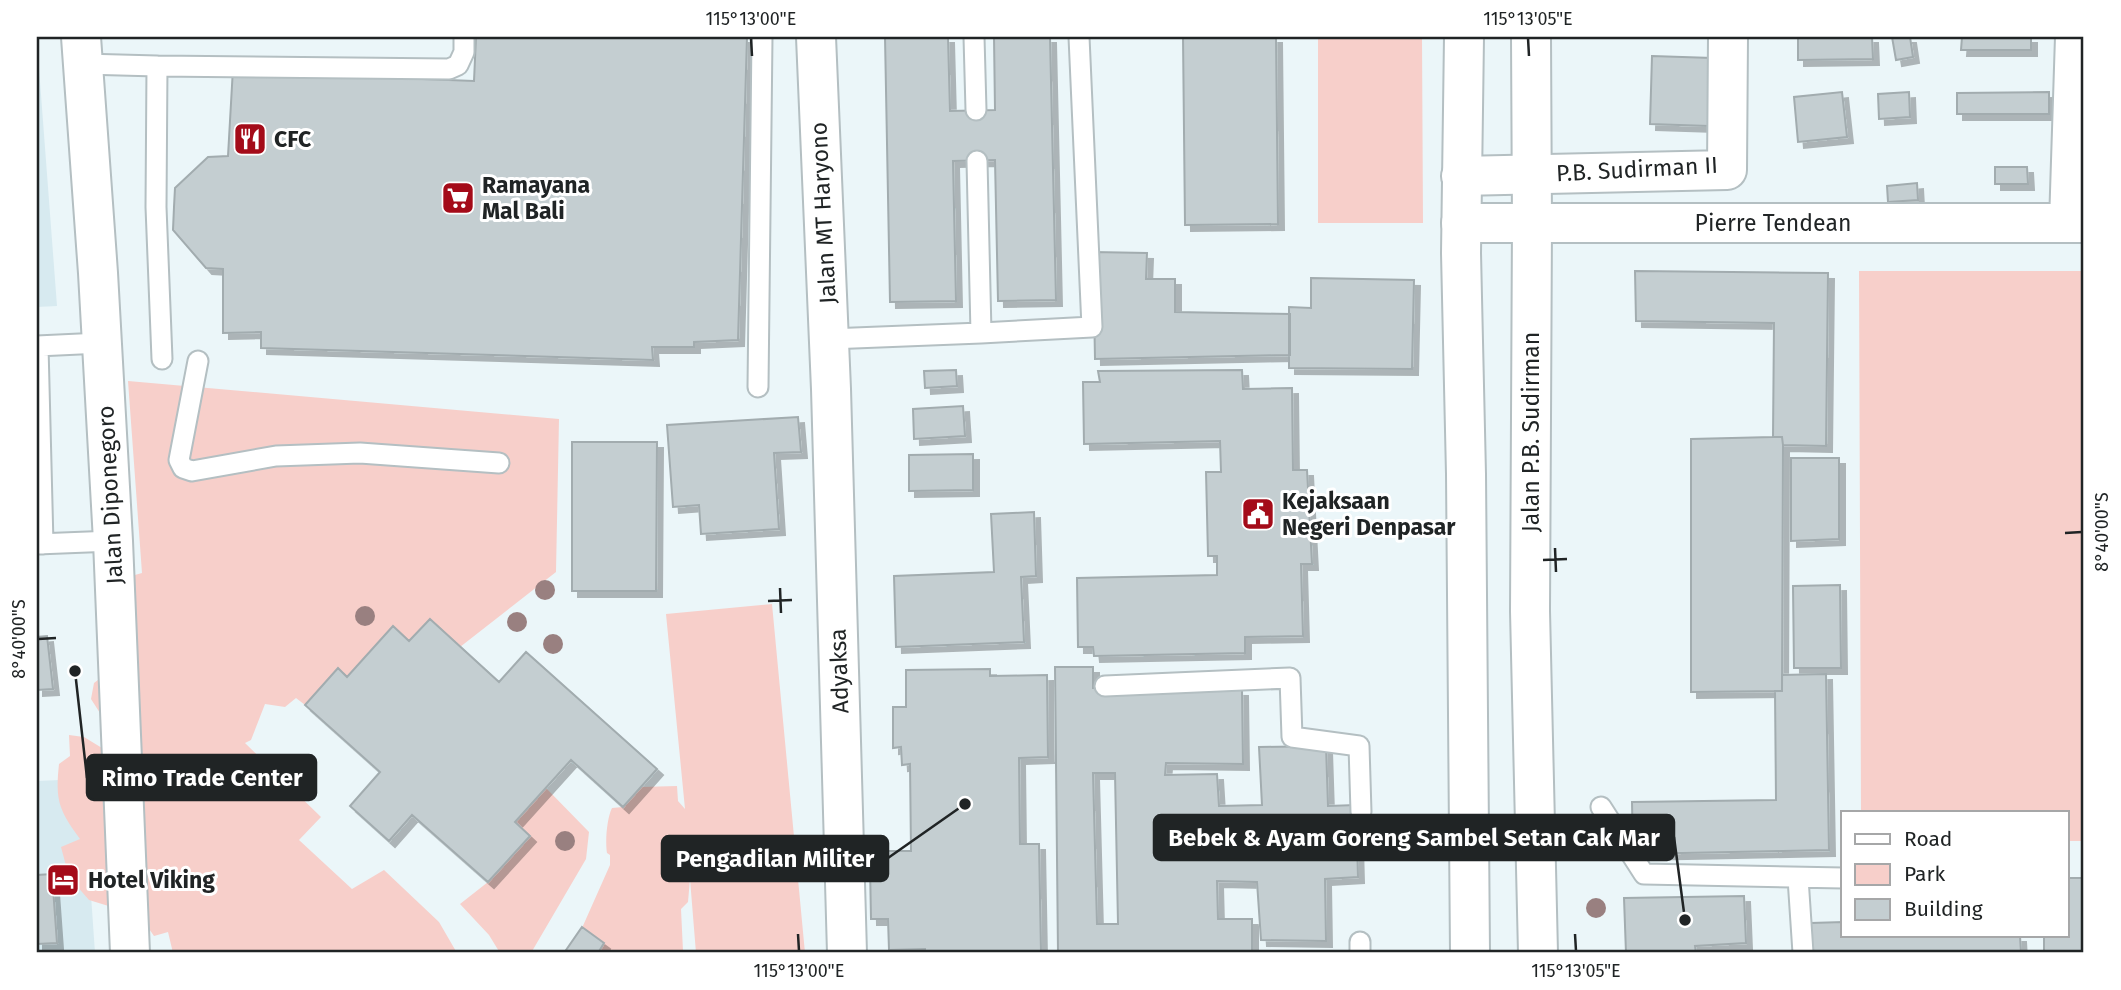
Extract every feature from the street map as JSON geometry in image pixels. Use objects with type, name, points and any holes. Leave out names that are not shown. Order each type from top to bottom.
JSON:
[{"type":"main road","name":"Jalan MT Haryono","points":[[816,37],[831,389]]},
{"type":"main road","points":[[1464,37],[1461,223],[1470,953]]},
{"type":"main road","name":"Jalan P.B. Sudirman","points":[[1531,37],[1530,611],[1538,953]]},
{"type":"main road","name":"P.B. Sudirman II","points":[[1461,176],[1727,170],[1728,37]]},
{"type":"main road","points":[[2075,37],[2076,223]]},
{"type":"main road","name":"Jalan Diponegoro","points":[[82,50],[113,541],[130,953]]},
{"type":"main road","name":"Pierre Tendean","points":[[1461,223],[2076,223]]},
{"type":"main road","name":"Adyaksa","points":[[831,389],[847,953]]},
{"type":"lane","points":[[82,50],[157,66],[449,69],[458,65],[464,51],[464,37]]},
{"type":"lane","points":[[758,387],[762,37]]},
{"type":"lane","points":[[974,37],[976,110]]},
{"type":"lane","points":[[829,339],[1092,327],[1079,37]]},
{"type":"lane","points":[[157,66],[156,207],[162,359]]},
{"type":"lane","points":[[977,161],[981,333]]},
{"type":"lane","points":[[101,343],[37,346],[40,544],[113,541]]},
{"type":"lane","points":[[198,361],[180,460],[183,468],[192,471],[275,456],[360,453],[499,463]]},
{"type":"lane","points":[[1105,686],[1290,678],[1292,737],[1359,746],[1361,813]]},
{"type":"lane","points":[[1601,807],[1644,874],[1841,878]]},
{"type":"lane","points":[[1798,878],[1803,953]]},
{"type":"shaded area","points":[[37,42],[57,306],[37,307]]},
{"type":"shaded area","name":"Hotel Viking","points":[[83,779],[95,953],[37,953],[37,781]]},
{"type":"green space","points":[[1318,37],[1422,37],[1423,223],[1318,223]]},
{"type":"green space","points":[[1859,271],[2084,271],[2084,841],[2068,841],[2068,811],[1861,811]]},
{"type":"green space","points":[[128,381],[559,419],[556,572],[460,647],[409,641],[393,627],[347,677],[338,668],[305,705],[296,698],[285,707],[265,704],[251,740],[245,743],[321,817],[299,840],[352,889],[384,870],[439,922],[457,953],[173,953],[168,932],[154,936],[145,923],[115,908],[89,900],[69,877],[61,847],[80,839],[63,812],[58,787],[59,764],[70,756],[69,735],[84,737],[102,748],[135,746],[107,724],[91,699],[94,683],[128,657],[124,578],[142,573]]},
{"type":"green space","points":[[772,604],[805,953],[696,953],[690,879],[688,902],[681,909],[685,953],[598,953],[604,943],[582,928],[610,865],[606,836],[612,808],[623,807],[641,787],[677,786],[678,801],[685,809],[666,614]]},
{"type":"green space","points":[[546,788],[589,832],[586,859],[531,953],[500,953],[489,935],[460,904],[488,882],[530,836],[515,822]]},
{"type":"building","name":"Ramayana Mal Bali","points":[[476,37],[747,37],[738,340],[694,342],[694,347],[652,347],[653,360],[261,348],[261,332],[223,333],[223,269],[206,268],[173,230],[175,188],[208,157],[228,156],[233,68],[290,74],[474,81]]},
{"type":"building","points":[[885,37],[948,37],[950,111],[995,110],[994,37],[1050,37],[1056,300],[998,301],[995,160],[953,161],[956,301],[890,302]]},
{"type":"building","points":[[1183,37],[1276,37],[1278,224],[1185,225]]},
{"type":"building","points":[[1798,37],[1872,37],[1873,59],[1798,60]]},
{"type":"building","points":[[1892,37],[1910,37],[1913,57],[1896,60]]},
{"type":"building","points":[[1962,37],[2031,37],[2031,50],[1961,50]]},
{"type":"building","points":[[1652,56],[1712,58],[1709,126],[1650,124]]},
{"type":"building","points":[[1842,92],[1847,137],[1798,142],[1794,97]]},
{"type":"building","points":[[1909,92],[1910,117],[1879,119],[1878,94]]},
{"type":"building","points":[[2049,92],[2049,114],[1957,114],[1957,93]]},
{"type":"building","points":[[1995,167],[2027,167],[2028,184],[1995,184]]},
{"type":"building","points":[[1917,183],[1918,200],[1888,202],[1887,186]]},
{"type":"building","points":[[1093,252],[1147,253],[1146,279],[1175,279],[1175,312],[1290,314],[1290,355],[1095,359]]},
{"type":"building","points":[[1635,271],[1828,273],[1826,446],[1783,445],[1782,437],[1773,437],[1774,323],[1636,321]]},
{"type":"building","points":[[1311,278],[1414,280],[1412,369],[1289,368],[1289,307],[1311,308]]},
{"type":"building","points":[[956,370],[957,386],[925,388],[924,371]]},
{"type":"building","name":"Kejaksaan Negeri Denpasar","points":[[1242,370],[1243,389],[1292,388],[1293,470],[1307,470],[1312,564],[1301,564],[1303,636],[1245,637],[1245,653],[1094,656],[1093,647],[1078,647],[1077,578],[1217,575],[1217,556],[1208,556],[1206,472],[1221,472],[1220,441],[1084,444],[1083,382],[1100,382],[1098,371]]},
{"type":"building","points":[[963,406],[965,436],[914,439],[913,409]]},
{"type":"building","points":[[798,417],[801,452],[774,453],[779,529],[701,534],[699,505],[673,507],[667,425]]},
{"type":"building","points":[[1782,437],[1782,691],[1691,692],[1691,439]]},
{"type":"building","points":[[572,442],[657,442],[656,591],[572,591]]},
{"type":"building","points":[[973,454],[973,490],[909,491],[909,455]]},
{"type":"building","points":[[1791,458],[1839,458],[1839,539],[1791,541]]},
{"type":"building","points":[[1034,512],[1036,576],[1021,577],[1024,642],[896,647],[894,576],[994,572],[991,514]]},
{"type":"building","points":[[1840,585],[1841,668],[1794,668],[1793,586]]},
{"type":"building","points":[[430,619],[499,682],[526,652],[657,769],[623,807],[571,760],[515,822],[530,836],[488,882],[412,815],[389,841],[350,806],[380,772],[305,705],[338,668],[347,677],[393,626],[409,641]]},
{"type":"building","points":[[47,636],[53,689],[37,690],[37,637]]},
{"type":"building","points":[[1055,667],[1093,667],[1093,688],[1242,690],[1243,764],[1166,763],[1165,775],[1217,774],[1219,806],[1262,805],[1259,747],[1326,746],[1328,806],[1356,805],[1358,877],[1325,879],[1326,941],[1261,940],[1257,882],[1217,881],[1218,919],[1252,919],[1252,953],[1058,953]],"holes":[[[1093,773],[1115,773],[1118,924],[1097,924]]]},
{"type":"building","points":[[990,669],[990,676],[1047,675],[1048,757],[1019,758],[1020,844],[1039,844],[1041,952],[925,953],[925,949],[889,950],[888,919],[871,919],[870,866],[888,866],[888,851],[911,851],[910,764],[902,765],[901,747],[893,748],[893,707],[906,707],[906,670]]},
{"type":"building","points":[[1826,674],[1829,850],[1633,854],[1632,802],[1776,800],[1775,691],[1782,691],[1782,675]]},
{"type":"building","points":[[52,874],[57,943],[37,944],[37,875]]},
{"type":"building","points":[[2068,878],[2084,878],[2084,953],[2044,953],[2044,937],[2068,937]]},
{"type":"building","points":[[1744,896],[1746,943],[1695,946],[1696,953],[1626,953],[1624,898]]},
{"type":"building","points":[[1841,922],[1841,937],[2020,937],[2021,953],[1811,953],[1811,923]]},
{"type":"building","points":[[582,927],[604,943],[598,953],[564,953]]},
{"type":"place","name":"CFC","points":[[250,139]]},
{"type":"place","name":"Ramayana Mal Bali","points":[[458,198]]},
{"type":"place","name":"Kejaksaan Negeri Denpasar","points":[[1258,514]]},
{"type":"place","name":"Rimo Trade Center","points":[[75,671]]},
{"type":"place","name":"Pengadilan Militer","points":[[965,804]]},
{"type":"place","name":"Hotel Viking","points":[[63,880]]},
{"type":"place","name":"Bebek & Ayam Goreng Sambel Setan Cak Mar","points":[[1685,920]]}]
